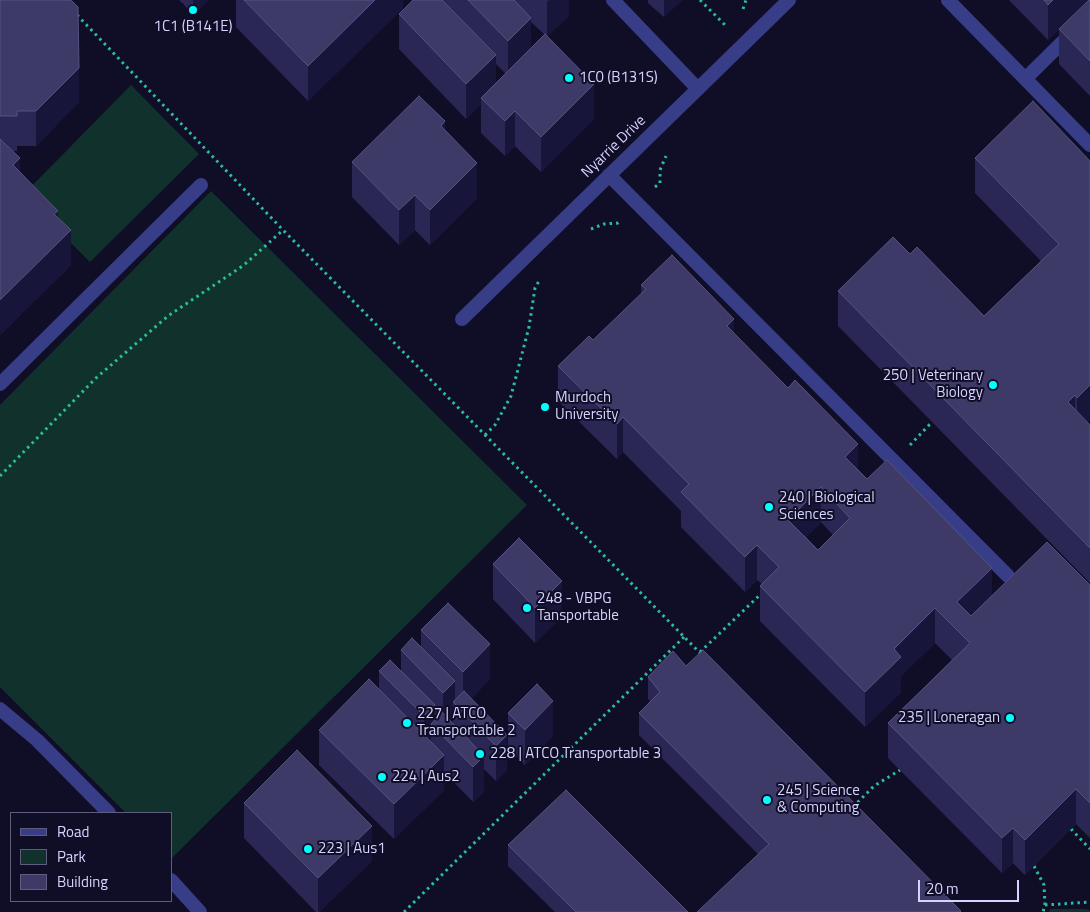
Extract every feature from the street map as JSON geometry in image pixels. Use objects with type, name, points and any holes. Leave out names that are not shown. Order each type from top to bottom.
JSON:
[{"type":"street","points":[[613,0],[698,89]]},
{"type":"street","name":"Nyarrie Drive","points":[[462,319],[789,0]]},
{"type":"street","points":[[948,0],[1090,145]]},
{"type":"street","points":[[1025,79],[1090,16]]},
{"type":"street","points":[[609,175],[638,204],[687,260],[1008,576]]},
{"type":"street","points":[[0,384],[202,184]]},
{"type":"street","points":[[0,709],[37,740],[108,812]]},
{"type":"street","points":[[172,881],[200,912]]},
{"type":"path","points":[[76,14],[283,230],[707,659]]},
{"type":"path","points":[[585,234],[604,224],[618,223],[660,183]]},
{"type":"path","points":[[0,476],[96,378],[168,316],[244,265],[283,230]]},
{"type":"path","points":[[485,435],[495,425],[511,396],[529,327],[535,288],[540,278]]},
{"type":"path","points":[[700,652],[766,588]]},
{"type":"path","points":[[404,912],[685,636]]},
{"type":"path","points":[[860,814],[853,807],[874,786],[900,770]]},
{"type":"path","points":[[1071,829],[1090,849]]},
{"type":"path","points":[[1034,866],[1044,885],[1045,905],[1043,912]]},
{"type":"path","points":[[1045,905],[1090,902]]},
{"type":"green space","points":[[131,85],[199,154],[90,262],[23,195]]},
{"type":"green space","points":[[211,191],[527,505],[172,858],[172,812],[125,812],[0,687],[0,405]]},
{"type":"green space","points":[[1050,909],[1085,909],[1090,910],[1090,912],[1049,912]]},
{"type":"building","points":[[0,0],[71,0],[78,7],[79,68],[36,111],[17,111],[17,116],[0,116]]},
{"type":"building","points":[[244,0],[375,0],[308,66]]},
{"type":"building","points":[[413,0],[442,0],[496,55],[466,84],[399,14]]},
{"type":"building","points":[[468,0],[514,0],[531,18],[508,41]]},
{"type":"building","points":[[1044,0],[1053,0],[1048,5]]},
{"type":"building","points":[[1090,0],[1090,61],[1059,29]]},
{"type":"building","points":[[545,34],[594,84],[541,137],[515,111],[505,121],[481,98]]},
{"type":"building","points":[[419,96],[445,121],[441,126],[477,163],[430,210],[415,195],[399,210],[352,162]]},
{"type":"building","name":"250 | Veterinary Biology","points":[[1033,101],[1090,161],[1090,385],[1077,398],[1075,395],[1068,402],[1090,425],[1090,548],[838,291],[893,237],[910,254],[917,247],[984,316],[1059,244],[975,158]]},
{"type":"building","points":[[0,139],[20,158],[13,165],[58,211],[54,214],[71,230],[0,300]]},
{"type":"building","points":[[672,255],[734,319],[727,326],[788,388],[795,380],[858,444],[845,457],[867,479],[887,460],[992,568],[957,602],[971,616],[1047,542],[1090,585],[1090,803],[1076,789],[1025,840],[1013,828],[1002,838],[888,723],[970,643],[935,608],[894,649],[901,657],[865,692],[760,586],[779,567],[757,545],[745,557],[681,492],[689,484],[623,417],[617,424],[558,366],[589,336],[593,340],[646,289],[641,285]],"holes":[[[821,487],[850,518],[818,550],[788,520]]]},
{"type":"building","points":[[519,538],[562,581],[535,608],[493,564]]},
{"type":"building","points":[[448,603],[490,644],[463,672],[421,630]]},
{"type":"building","points":[[412,638],[455,681],[443,693],[401,650]]},
{"type":"building","name":"245 | Science & Computing","points":[[703,650],[960,912],[697,912],[769,844],[639,713],[660,692],[648,677],[673,651],[686,666]]},
{"type":"building","points":[[390,660],[435,705],[424,716],[379,671]]},
{"type":"building","points":[[369,679],[444,755],[394,804],[319,730]]},
{"type":"building","points":[[537,684],[553,701],[525,730],[508,713]]},
{"type":"building","points":[[464,691],[507,735],[496,746],[453,702]]},
{"type":"building","points":[[442,712],[484,756],[473,767],[431,724]]},
{"type":"building","points":[[297,750],[372,826],[318,878],[244,803]]},
{"type":"building","points":[[566,790],[688,912],[576,912],[508,845]]},
{"type":"place","name":"1C1 (B141E)","points":[[193,10]]},
{"type":"place","name":"1C0 (B131S)","points":[[569,78]]},
{"type":"place","name":"250 | Veterinary Biology","points":[[993,385]]},
{"type":"place","name":"Murdoch University","points":[[545,407]]},
{"type":"place","name":"240 | Biological Sciences","points":[[769,507]]},
{"type":"place","name":"248 - VBPG Tansportable","points":[[527,608]]},
{"type":"place","name":"235 | Loneragan","points":[[1010,718]]},
{"type":"place","name":"227 | ATCO Transportable 2","points":[[407,723]]},
{"type":"place","name":"228 | ATCO Transportable 3","points":[[480,754]]},
{"type":"place","name":"224 | Aus2","points":[[382,777]]},
{"type":"place","name":"245 | Science & Computing","points":[[767,800]]},
{"type":"place","name":"223 | Aus1","points":[[308,849]]}]
